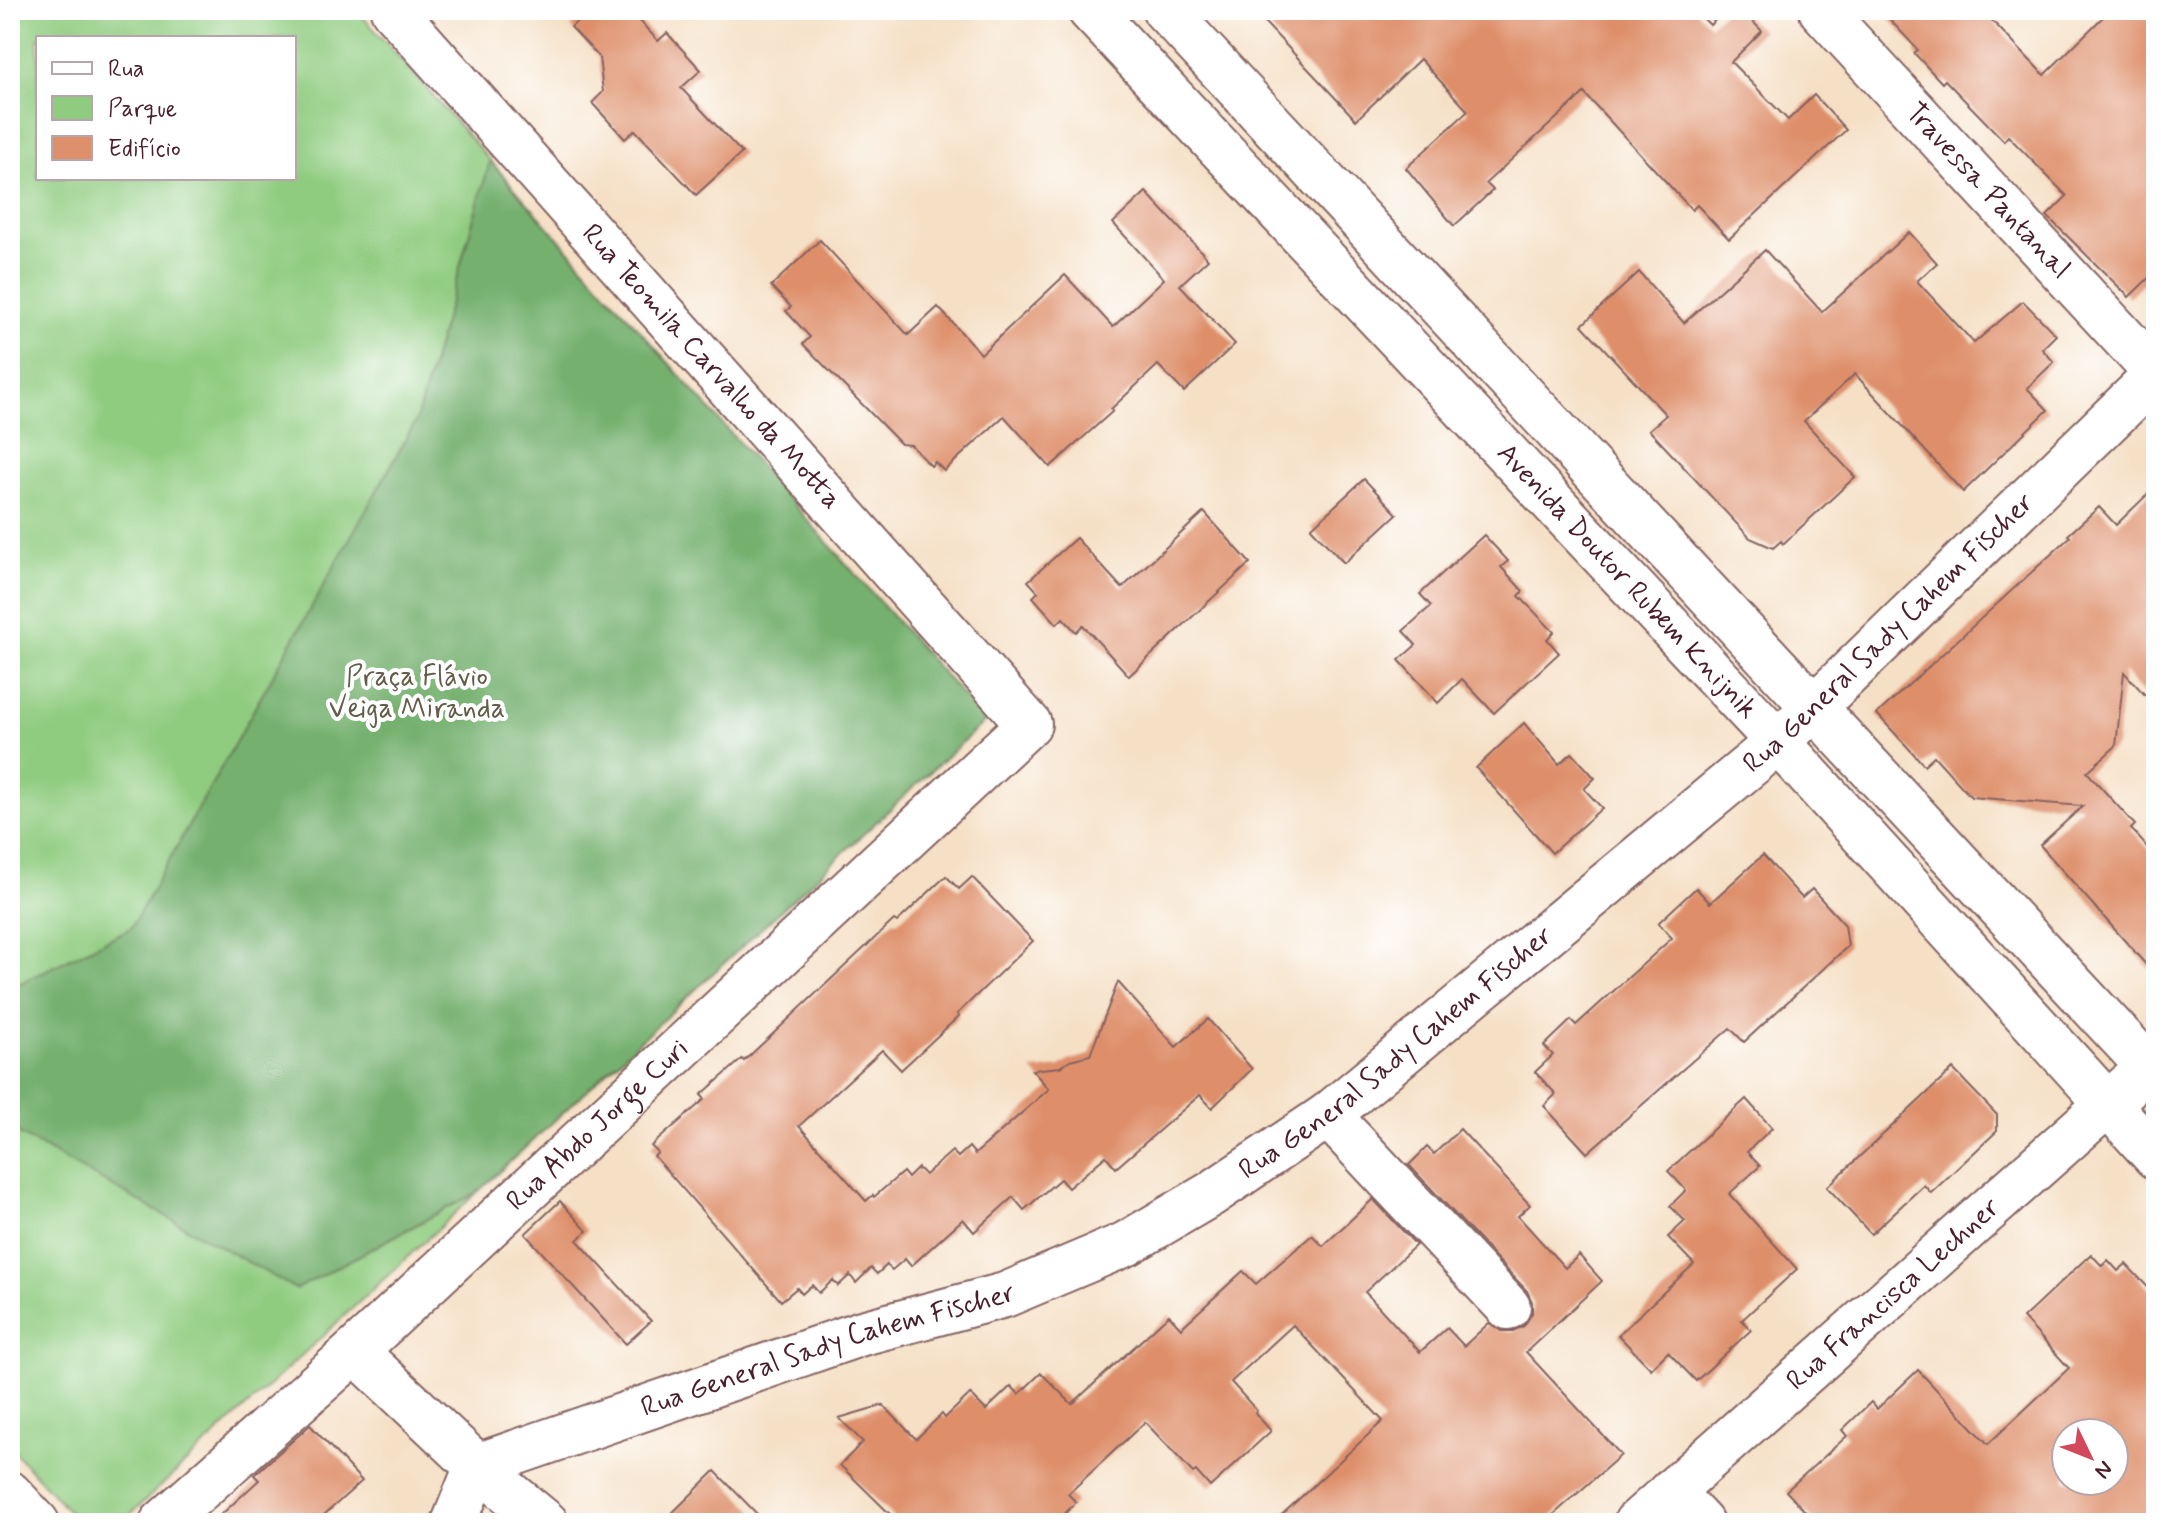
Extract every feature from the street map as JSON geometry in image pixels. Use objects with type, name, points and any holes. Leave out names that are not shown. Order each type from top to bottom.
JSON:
[{"type":"street","name":"Rua Teomila Carvalho da Motta","points":[[393,10],[1029,724]]},
{"type":"street","name":"Avenida Doutor Rubem Knijnik","points":[[1090,10],[1778,742],[2156,1157]]},
{"type":"street","name":"Avenida Doutor Rubem Knijnik","points":[[1165,10],[1816,706],[2152,1071]]},
{"type":"street","name":"Travessa Pantanal","points":[[1821,10],[2156,374]]},
{"type":"street","points":[[1355,291],[1392,255]]},
{"type":"street","name":"Rua General Sady Cahem Fischer","points":[[477,1466],[862,1333],[1005,1295],[1126,1244],[1211,1194],[1328,1115],[1778,742],[2156,374]]},
{"type":"street","name":"Rua Abdo Jorge Curi","points":[[162,1523],[355,1351],[1029,724]]},
{"type":"street","name":"Rua Francisca Lechner","points":[[1636,1523],[2109,1104],[2152,1071]]},
{"type":"street","points":[[1328,1115],[1508,1307]]},
{"type":"street","points":[[355,1351],[477,1466],[546,1523]]},
{"type":"street","points":[[454,1523],[477,1466]]},
{"type":"street","points":[[1671,1491],[1701,1523]]},
{"type":"street","points":[[10,1494],[37,1523]]},
{"type":"green space","name":"Praça Flávio Veiga Miranda","points":[[10,10],[357,10],[985,721],[121,1523],[79,1523],[10,1447]]},
{"type":"green space","points":[[490,161],[985,721],[476,1193],[296,1289],[10,1129],[10,988],[131,928],[416,421]]},
{"type":"building","points":[[590,10],[630,10],[658,41],[667,33],[701,70],[681,88],[742,153],[696,195],[635,130],[625,139],[592,103],[603,92],[599,57],[571,27]]},
{"type":"building","points":[[1253,10],[1695,10],[1710,25],[1726,10],[1741,10],[1762,31],[1731,62],[1788,120],[1814,95],[1846,130],[1729,239],[1697,205],[1692,210],[1584,93],[1486,183],[1493,190],[1454,226],[1406,168],[1468,111],[1420,59],[1356,120]]},
{"type":"building","points":[[1881,10],[1982,10],[2044,75],[2110,10],[2156,10],[2156,271],[2129,297],[2047,216],[2067,196],[2008,136],[2004,141],[1945,80],[1942,83],[1914,53],[1918,50]]},
{"type":"building","points":[[1146,192],[1208,259],[1180,285],[1235,344],[1184,392],[1158,365],[1111,409],[1113,411],[1050,467],[1004,416],[944,471],[935,462],[931,466],[911,445],[901,444],[803,344],[810,337],[786,311],[791,307],[771,286],[820,240],[908,335],[938,307],[981,354],[1065,275],[1113,327],[1164,279],[1113,223]]},
{"type":"building","points":[[1909,232],[1937,263],[1917,281],[1974,343],[2023,301],[2056,335],[2042,349],[2054,362],[2027,388],[2048,410],[1963,492],[1855,374],[1804,421],[1855,477],[1783,544],[1781,541],[1773,548],[1750,538],[1649,430],[1666,415],[1582,325],[1639,272],[1684,323],[1765,250],[1822,312]]},
{"type":"building","points":[[1364,479],[1397,514],[1344,563],[1311,528]]},
{"type":"building","points":[[2156,486],[2156,707],[2124,672],[2116,746],[2087,772],[2135,825],[2131,829],[2156,857],[2156,976],[2040,845],[2083,806],[1971,797],[1934,756],[1924,765],[1877,714],[2099,507],[2116,525]]},
{"type":"building","points":[[1204,512],[1250,563],[1129,676],[1083,625],[1076,632],[1063,618],[1057,624],[1033,597],[1038,592],[1028,581],[1076,538],[1122,588]]},
{"type":"building","points":[[1484,535],[1508,561],[1501,567],[1523,591],[1519,596],[1554,632],[1547,639],[1559,653],[1494,713],[1462,679],[1438,703],[1399,660],[1416,645],[1403,631],[1431,606],[1420,594]]},
{"type":"building","points":[[1524,723],[1559,764],[1572,753],[1595,778],[1584,789],[1602,808],[1552,853],[1476,768]]},
{"type":"building","points":[[1763,855],[1802,898],[1812,889],[1845,925],[1848,946],[1744,1042],[1730,1028],[1587,1153],[1544,1106],[1556,1094],[1535,1072],[1553,1055],[1544,1046],[1571,1020],[1576,1025],[1672,938],[1658,923],[1696,888],[1710,903]]},
{"type":"building","points":[[946,876],[959,889],[972,877],[1033,941],[901,1070],[882,1050],[799,1126],[866,1201],[903,1172],[908,1178],[918,1168],[925,1175],[952,1151],[958,1157],[969,1147],[975,1154],[1049,1089],[1032,1070],[1060,1067],[1070,1060],[1090,1055],[1118,982],[1176,1047],[1208,1019],[1252,1069],[1212,1108],[1200,1095],[1116,1168],[1106,1156],[1068,1188],[1060,1179],[1024,1210],[1013,1197],[974,1232],[963,1219],[911,1266],[905,1259],[892,1270],[887,1265],[877,1274],[871,1268],[856,1283],[850,1275],[838,1286],[833,1280],[819,1293],[812,1285],[802,1294],[797,1288],[781,1301],[654,1156],[658,1153],[651,1146],[705,1099],[701,1095],[742,1059],[744,1061],[894,920],[897,922]]},
{"type":"building","points":[[1953,1069],[1997,1115],[1997,1131],[1931,1193],[1924,1185],[1871,1234],[1827,1187]]},
{"type":"building","points":[[1746,1099],[1772,1128],[1747,1152],[1760,1166],[1729,1194],[1797,1269],[1742,1320],[1751,1330],[1696,1381],[1668,1352],[1651,1369],[1618,1335],[1694,1264],[1668,1237],[1685,1221],[1670,1206],[1686,1190],[1668,1171]]},
{"type":"building","points":[[1460,1129],[1530,1205],[1518,1216],[1565,1268],[1579,1255],[1602,1281],[1526,1352],[1621,1455],[1544,1523],[1273,1523],[1383,1421],[1293,1325],[1231,1382],[1271,1431],[1210,1487],[1145,1422],[1068,1494],[1076,1502],[1056,1523],[899,1523],[840,1465],[863,1442],[839,1418],[883,1405],[916,1439],[942,1414],[945,1418],[970,1394],[986,1410],[1011,1386],[1019,1394],[1041,1373],[1072,1404],[1169,1315],[1181,1328],[1243,1271],[1256,1284],[1312,1235],[1323,1246],[1373,1199],[1416,1245],[1365,1292],[1420,1352],[1447,1328],[1464,1346],[1489,1323],[1502,1331],[1513,1331],[1524,1326],[1532,1313],[1532,1302],[1527,1291],[1409,1165],[1427,1147],[1434,1154]]},
{"type":"building","points":[[560,1201],[587,1231],[577,1240],[651,1321],[626,1344],[525,1234]]},
{"type":"building","points":[[2091,1254],[2102,1266],[2108,1260],[2118,1271],[2126,1264],[2156,1296],[2156,1523],[1816,1523],[1786,1491],[1847,1436],[1842,1430],[1871,1402],[1877,1409],[1918,1370],[1988,1444],[2069,1368],[2023,1318]]},
{"type":"building","points":[[310,1425],[362,1481],[315,1523],[212,1523],[259,1480],[254,1475]]},
{"type":"building","points":[[715,1471],[766,1523],[662,1523]]}]
